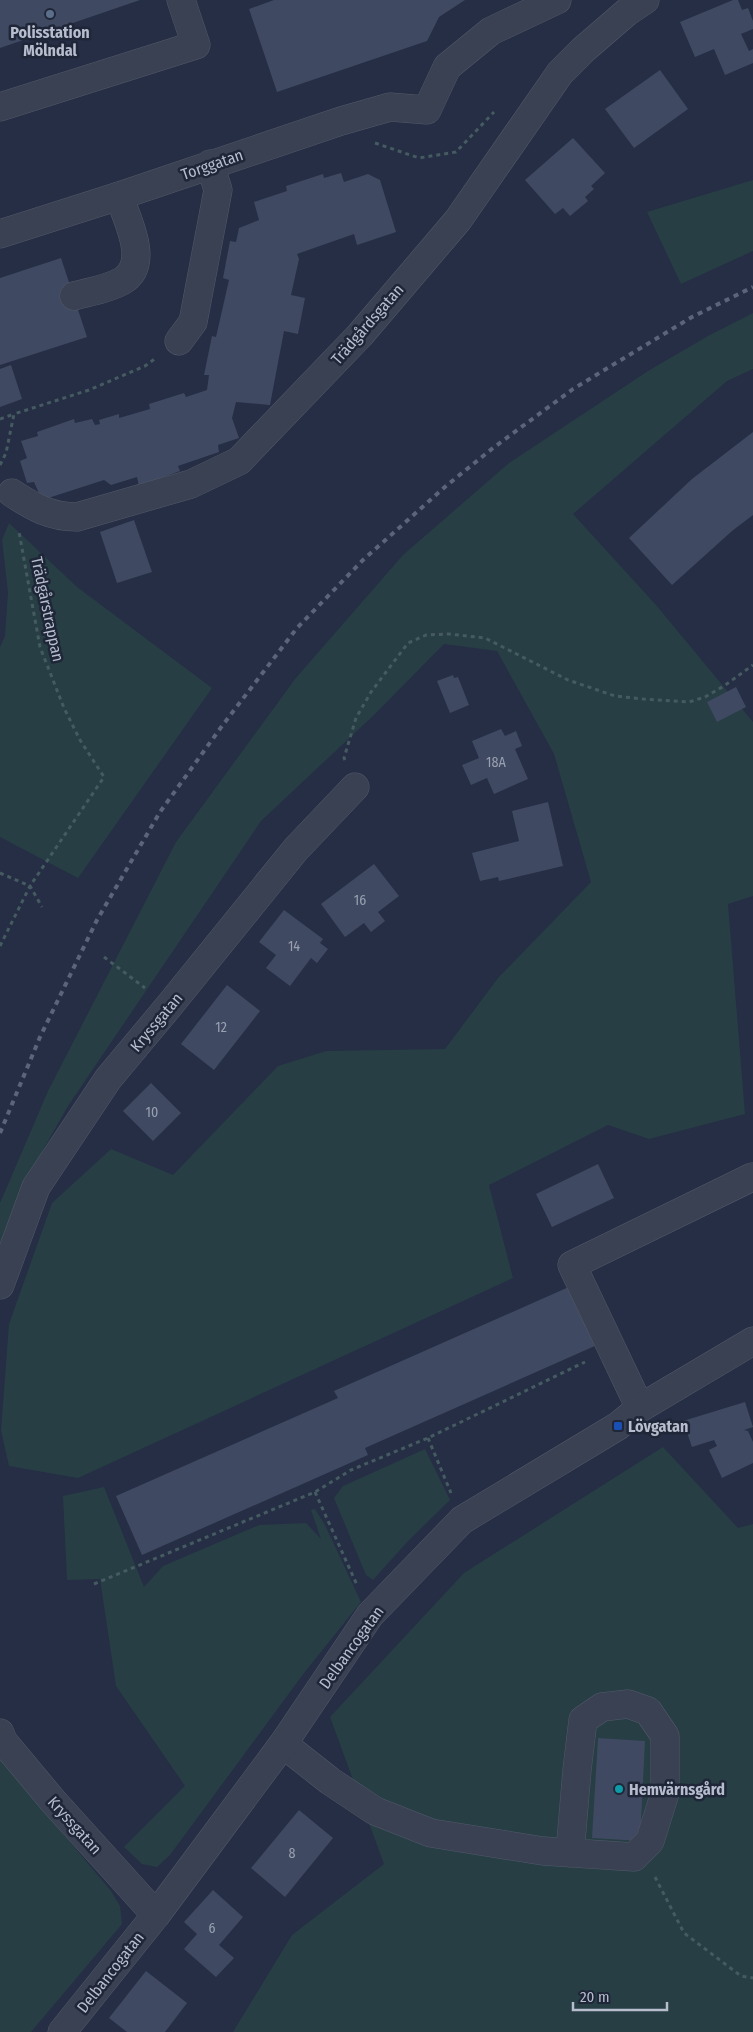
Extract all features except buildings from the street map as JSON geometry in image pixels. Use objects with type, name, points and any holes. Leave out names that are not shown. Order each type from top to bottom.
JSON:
[{"type":"street","points":[[0,107],[196,44],[181,0]]},
{"type":"street","name":"Torggatan","points":[[0,234],[340,121],[390,107],[427,110],[447,67],[491,31],[557,0]]},
{"type":"street","name":"Trädgårdsgatan","points":[[12,493],[29,504],[58,517],[77,517],[191,484],[239,461],[360,335],[458,220],[560,73],[583,50],[627,12],[646,0]]},
{"type":"street","points":[[179,341],[193,322],[218,190],[210,164]]},
{"type":"street","points":[[74,296],[121,282],[131,274],[135,264],[136,250],[119,196]]},
{"type":"street","name":"Kryssgatan","points":[[0,1285],[36,1187],[108,1078],[170,1006],[296,849],[355,787]]},
{"type":"street","points":[[640,1408],[572,1265],[752,1177]]},
{"type":"street","name":"Delbancogatan","points":[[62,2032],[156,1915],[283,1744],[370,1615],[462,1520],[618,1426],[640,1408],[753,1341]]},
{"type":"street","points":[[283,1744],[330,1781],[375,1810],[431,1833],[542,1852],[634,1857],[650,1842],[665,1793],[665,1736],[648,1711],[628,1704],[602,1707],[583,1720],[570,1853]]},
{"type":"street","name":"Kryssgatan","points":[[0,1732],[3,1741],[53,1801],[156,1915]]},
{"type":"path","points":[[0,418],[89,390],[145,366],[179,341]]},
{"type":"path","points":[[0,466],[6,453],[14,414]]},
{"type":"path","name":"Trädgårstrappan","points":[[12,493],[40,647],[64,708],[80,740],[104,777],[30,886]]},
{"type":"path","points":[[355,787],[344,758],[356,718],[371,692],[408,643],[426,635],[449,634],[484,638],[586,687],[615,696],[644,699],[689,702],[705,697],[753,665]]},
{"type":"path","points":[[0,873],[30,886],[42,907]]},
{"type":"path","points":[[0,946],[30,886]]},
{"type":"path","points":[[104,956],[170,1006]]},
{"type":"path","points":[[94,1584],[315,1492],[351,1470],[428,1438],[613,1348]]},
{"type":"path","points":[[428,1438],[462,1520]]},
{"type":"path","points":[[315,1492],[370,1615]]},
{"type":"path","points":[[642,1849],[684,1933],[740,1976],[753,1978]]},
{"type":"shaded area","points":[[753,180],[753,251],[681,284],[647,212]]},
{"type":"shaded area","points":[[753,313],[753,369],[727,381],[573,514],[656,605],[753,722],[753,896],[728,904],[745,1114],[649,1139],[608,1125],[489,1185],[513,1278],[78,1478],[9,1466],[1,1431],[9,1324],[52,1203],[111,1149],[173,1175],[278,1066],[326,1051],[445,1049],[498,978],[591,882],[554,754],[497,651],[444,644],[374,715],[261,821],[68,1106],[43,1150],[0,1254],[0,1203],[48,1091],[176,842],[295,679],[403,555],[509,463],[648,371],[708,336]]},
{"type":"shaded area","points":[[9,523],[77,587],[212,688],[78,878],[0,837],[0,647],[5,636],[8,592],[2,540]]},
{"type":"shaded area","points":[[663,1447],[738,1528],[753,1524],[753,2032],[233,2032],[292,1935],[384,1864],[330,1717],[464,1573]]},
{"type":"shaded area","points":[[425,1449],[450,1500],[408,1541],[373,1580],[366,1575],[334,1498],[343,1486]]},
{"type":"shaded area","points":[[104,1487],[144,1587],[163,1566],[259,1525],[306,1523],[321,1539],[311,1510],[315,1509],[325,1525],[361,1602],[304,1673],[170,1855],[157,1867],[142,1864],[124,1847],[185,1786],[116,1686],[100,1579],[67,1580],[63,1496]]},
{"type":"shaded area","points":[[0,1758],[111,1891],[120,1906],[122,1924],[31,2032],[0,2032]]},
{"type":"railway","points":[[0,1133],[40,1037],[97,920],[160,812],[222,726],[297,628],[363,560],[446,486],[493,448],[573,389],[692,317],[753,287]]},
{"type":"place","name":"Polisstation Mölndal","points":[[50,14]]},
{"type":"place","name":"Lövgatan","points":[[618,1426]]},
{"type":"place","name":"Hemvärnsgård","points":[[619,1789]]}]
